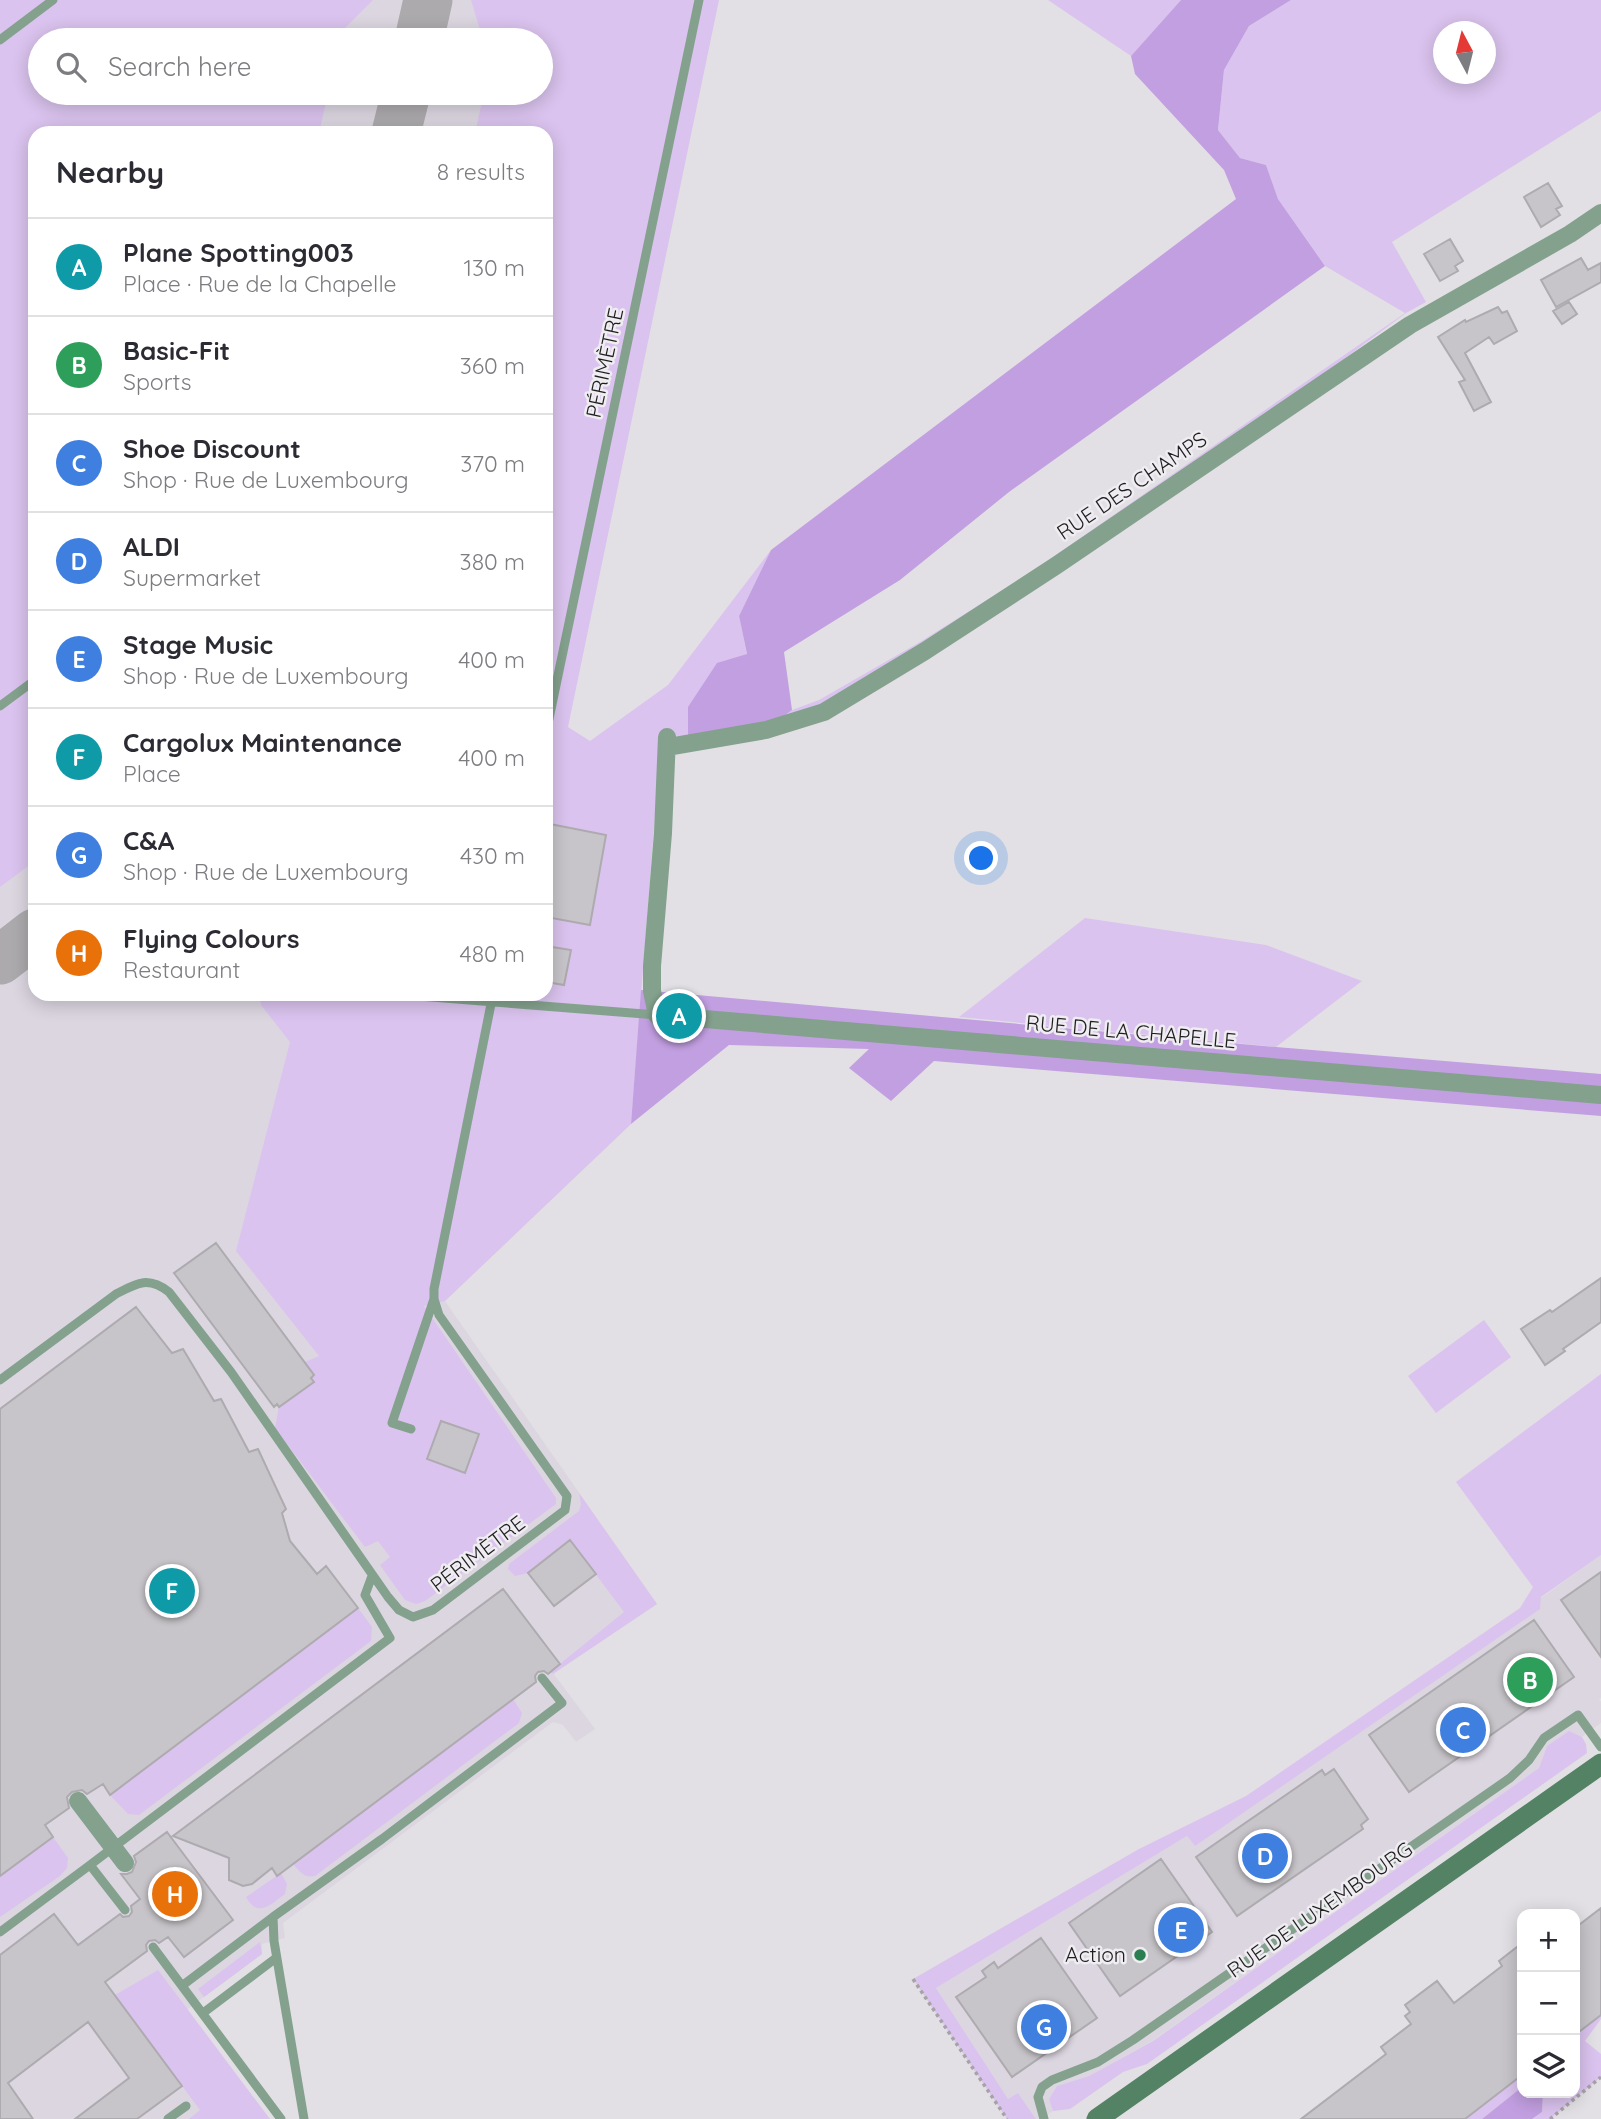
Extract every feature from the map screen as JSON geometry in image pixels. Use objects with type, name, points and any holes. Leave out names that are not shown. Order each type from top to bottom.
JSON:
[{"type":"main road","name":"RUE DE LUXEMBOURG","points":[[1097,2119],[1601,1764]]},
{"type":"street","name":"RUE DES CHAMPS","points":[[657,1015],[652,990],[652,966],[668,742],[766,730],[824,712],[925,651],[1046,572],[1410,325],[1570,234],[1601,213]]},
{"type":"street","name":"RUE DE LA CHAPELLE","points":[[657,1015],[1601,1095]]},
{"type":"street","points":[[78,1801],[125,1863]]},
{"type":"lane","points":[[0,40],[53,0]]},
{"type":"lane","name":"PÉRIMÈTRE","points":[[553,699],[699,0]]},
{"type":"lane","points":[[1,705],[28,685]]},
{"type":"lane","points":[[411,1429],[391,1423],[434,1299],[436,1275],[492,1001]]},
{"type":"lane","points":[[522,1001],[657,1015]]},
{"type":"lane","name":"PÉRIMÈTRE","points":[[0,1380],[116,1294],[138,1283],[151,1282],[162,1286],[231,1372],[372,1576],[399,1610],[413,1617],[433,1610],[565,1510],[567,1496],[439,1315],[434,1299]]},
{"type":"lane","points":[[0,1932],[390,1639],[365,1595],[372,1576]]},
{"type":"lane","points":[[183,1985],[272,1917],[383,1839],[562,1703],[542,1678]]},
{"type":"lane","name":"RUE DE LUXEMBOURG","points":[[1044,2119],[1038,2097],[1042,2087],[1052,2080],[1098,2062],[1133,2040],[1518,1772],[1530,1760],[1544,1738],[1578,1715],[1601,1747]]},
{"type":"lane","points":[[90,1866],[125,1910]]},
{"type":"lane","points":[[272,1917],[276,1958],[303,2119]]},
{"type":"lane","points":[[153,1947],[281,2119]]},
{"type":"lane","points":[[203,2013],[276,1958]]},
{"type":"lane","points":[[168,2119],[186,2106]]},
{"type":"path","points":[[913,1979],[1007,2119]]},
{"type":"path","points":[[1549,2119],[1601,2077]]},
{"type":"shaded area","points":[[0,0],[712,0],[556,741],[631,1124],[445,1301],[657,1604],[553,1673],[595,1729],[576,1742],[563,1725],[553,1722],[283,1923],[285,1938],[262,1944],[262,1954],[180,2015],[259,2119],[0,2119]]},
{"type":"shaded area","points":[[0,0],[373,0],[345,28],[28,28],[28,105],[325,105],[321,126],[28,126],[28,866],[0,887]]},
{"type":"shaded area","points":[[471,0],[719,0],[568,727],[590,741],[668,685],[771,550],[739,616],[747,655],[688,743],[659,764],[631,1124],[445,1301],[424,1306],[556,1498],[556,1504],[425,1601],[416,1604],[405,1600],[380,1565],[390,1557],[378,1541],[365,1547],[275,1428],[279,1407],[313,1382],[311,1378],[314,1375],[305,1362],[319,1356],[236,1251],[290,1042],[260,1001],[553,1001],[553,126],[477,126],[481,105],[553,105],[553,28],[479,28]]},
{"type":"shaded area","points":[[1048,0],[1181,0],[1131,56]]},
{"type":"shaded area","points":[[1181,0],[1291,0],[1249,26],[1224,70],[1218,130],[1240,158],[1266,165],[1278,199],[1325,266],[1009,492],[900,580],[784,652],[792,710],[780,719],[688,736],[688,707],[717,663],[747,654],[739,616],[771,550],[1236,199],[1224,170],[1135,74],[1131,56]]},
{"type":"shaded area","points":[[1291,0],[1601,0],[1601,111],[1392,242],[1426,302],[1406,313],[1305,388],[1096,533],[822,706],[780,719],[792,710],[819,700],[920,642],[1030,573],[1405,313],[1325,266],[1278,199],[1266,165],[1240,158],[1218,130],[1224,70],[1249,26]]},
{"type":"shaded area","points":[[1085,918],[1266,945],[1362,981],[1276,1047],[959,1017]]},
{"type":"shaded area","points":[[641,990],[1601,1074],[1601,1116],[934,1061],[891,1101],[849,1068],[869,1049],[729,1045],[631,1124]]},
{"type":"shaded area","points":[[1484,1320],[1511,1357],[1436,1413],[1408,1376]]},
{"type":"shaded area","points":[[1601,1374],[1601,1555],[1541,1597],[1540,1609],[1195,1846],[1187,1836],[936,1988],[1008,2099],[1018,2093],[1036,2119],[1007,2119],[913,1979],[1139,1849],[1246,1796],[1520,1608],[1533,1587],[1456,1482]]},
{"type":"shaded area","points":[[579,1493],[657,1604],[553,1674],[550,1672],[624,1612],[570,1540],[528,1573],[515,1576],[508,1569],[509,1564],[579,1511]]},
{"type":"shaded area","points":[[1601,1555],[1601,1723],[1582,1737],[1569,1732],[1547,1746],[1539,1768],[1152,2041],[1089,2076],[1057,2086],[1049,2099],[1053,2111],[1042,2119],[1036,2119],[1018,2093],[1008,2100],[936,1988],[1187,1836],[1195,1846]]},
{"type":"shaded area","points":[[358,1608],[372,1627],[371,1641],[139,1815],[128,1814],[110,1795]]},
{"type":"shaded area","points":[[513,1699],[522,1713],[519,1723],[315,1876],[305,1875],[293,1864]]},
{"type":"shaded area","points":[[1569,1731],[1582,1737],[1587,1753],[1147,2064],[1123,2072],[1070,2109],[1053,2111],[1049,2099],[1057,2086],[1089,2076],[1153,2041],[1539,1768],[1547,1746]]},
{"type":"shaded area","points":[[53,1837],[68,1858],[67,1868],[60,1876],[0,1917],[0,1876]]},
{"type":"shaded area","points":[[281,1873],[287,1884],[285,1894],[265,1908],[251,1904],[246,1897]]},
{"type":"shaded area","points":[[260,1942],[262,1954],[204,1997],[198,1989]]},
{"type":"shaded area","points":[[158,1970],[270,2119],[189,2119],[200,2110],[115,1995]]},
{"type":"shaded area","points":[[1601,2015],[1585,2041],[1601,2054],[1601,2077],[1580,2094],[1580,2035],[1580,2031]]},
{"type":"shaded area","points":[[1517,2079],[1517,2091],[1482,2119],[1465,2119]]},
{"type":"shaded area","points":[[1517,2091],[1517,2098],[1543,2098],[1542,2112],[1532,2119],[1482,2119]]},
{"type":"shaded area","points":[[1543,2098],[1576,2098],[1550,2119],[1532,2119],[1542,2112]]},
{"type":"building","points":[[1548,183],[1562,206],[1556,209],[1560,215],[1541,227],[1524,197]]},
{"type":"building","points":[[1450,239],[1463,261],[1455,266],[1458,271],[1440,281],[1424,254]]},
{"type":"building","points":[[1581,258],[1588,270],[1601,263],[1601,282],[1556,307],[1541,280]]},
{"type":"building","points":[[1569,302],[1577,314],[1562,324],[1553,311]]},
{"type":"building","points":[[1498,307],[1502,313],[1507,311],[1517,331],[1494,344],[1489,337],[1465,353],[1491,402],[1474,411],[1459,382],[1465,380],[1438,337],[1465,320],[1466,322]]},
{"type":"building","points":[[553,825],[606,835],[590,925],[553,918]]},
{"type":"building","points":[[553,947],[571,950],[564,985],[553,983]]},
{"type":"building","points":[[216,1243],[314,1375],[311,1378],[314,1382],[279,1407],[277,1404],[274,1407],[174,1273]]},
{"type":"building","points":[[1601,1278],[1601,1322],[1545,1365],[1521,1329],[1550,1310],[1552,1312]]},
{"type":"building","points":[[136,1307],[172,1353],[183,1349],[214,1401],[221,1399],[249,1452],[258,1449],[286,1509],[282,1513],[290,1541],[317,1574],[326,1566],[358,1608],[110,1795],[103,1784],[87,1794],[82,1790],[72,1792],[67,1797],[69,1808],[45,1825],[53,1837],[0,1876],[0,1409]]},
{"type":"building","points":[[441,1421],[479,1434],[465,1473],[427,1459]]},
{"type":"building","points":[[570,1540],[596,1574],[554,1606],[528,1573]]},
{"type":"building","points":[[1601,1572],[1601,1657],[1561,1600]]},
{"type":"building","points":[[503,1589],[560,1664],[548,1674],[544,1671],[538,1672],[535,1676],[536,1682],[277,1876],[272,1868],[252,1884],[243,1886],[229,1880],[229,1858],[173,1836]]},
{"type":"building","points":[[1534,1620],[1574,1677],[1409,1792],[1369,1735]]},
{"type":"building","points":[[1334,1769],[1368,1819],[1361,1825],[1363,1829],[1237,1916],[1196,1857],[1322,1770],[1325,1775]]},
{"type":"building","points":[[167,1832],[233,1920],[184,1957],[168,1937],[159,1943],[155,1940],[149,1941],[146,1945],[147,1951],[105,1982],[182,2086],[137,2119],[75,2119],[129,2078],[88,2022],[8,2083],[33,2119],[0,2119],[0,1955],[54,1914],[78,1945],[120,1914],[123,1917],[129,1916],[132,1912],[131,1906],[140,1899],[121,1874],[132,1872],[136,1862],[134,1856]]},
{"type":"building","points":[[1161,1859],[1212,1932],[1120,1996],[1069,1923]]},
{"type":"building","points":[[1601,1908],[1601,2015],[1580,2031],[1580,1972],[1580,1924]]},
{"type":"building","points":[[1041,1938],[1097,2018],[1012,2077],[956,1997],[986,1977],[982,1971],[994,1962],[998,1968]]},
{"type":"building","points":[[1517,1947],[1517,2079],[1465,2119],[1301,2119],[1386,2054],[1381,2047],[1411,2024],[1405,2016],[1410,2012],[1405,2005],[1437,1981],[1454,2003],[1502,1966],[1499,1961]]},
{"type":"taxiway","points":[[422,28],[428,0]]},
{"type":"taxiway","points":[[398,126],[403,105]]},
{"type":"taxiway","points":[[0,960],[28,938]]},
{"type":"place","name":"Plane Spotting003","points":[[679,1016]]},
{"type":"place","name":"Cargolux Maintenance","points":[[172,1591]]},
{"type":"place","name":"Basic-Fit","points":[[1530,1680]]},
{"type":"place","name":"Shoe Discount","points":[[1463,1730]]},
{"type":"place","name":"ALDI","points":[[1265,1856]]},
{"type":"place","name":"Flying Colours","points":[[175,1894]]},
{"type":"place","name":"Stage Music","points":[[1181,1930]]},
{"type":"place","name":"Action","points":[[1140,1955]]},
{"type":"place","name":"C&A","points":[[1044,2027]]}]
